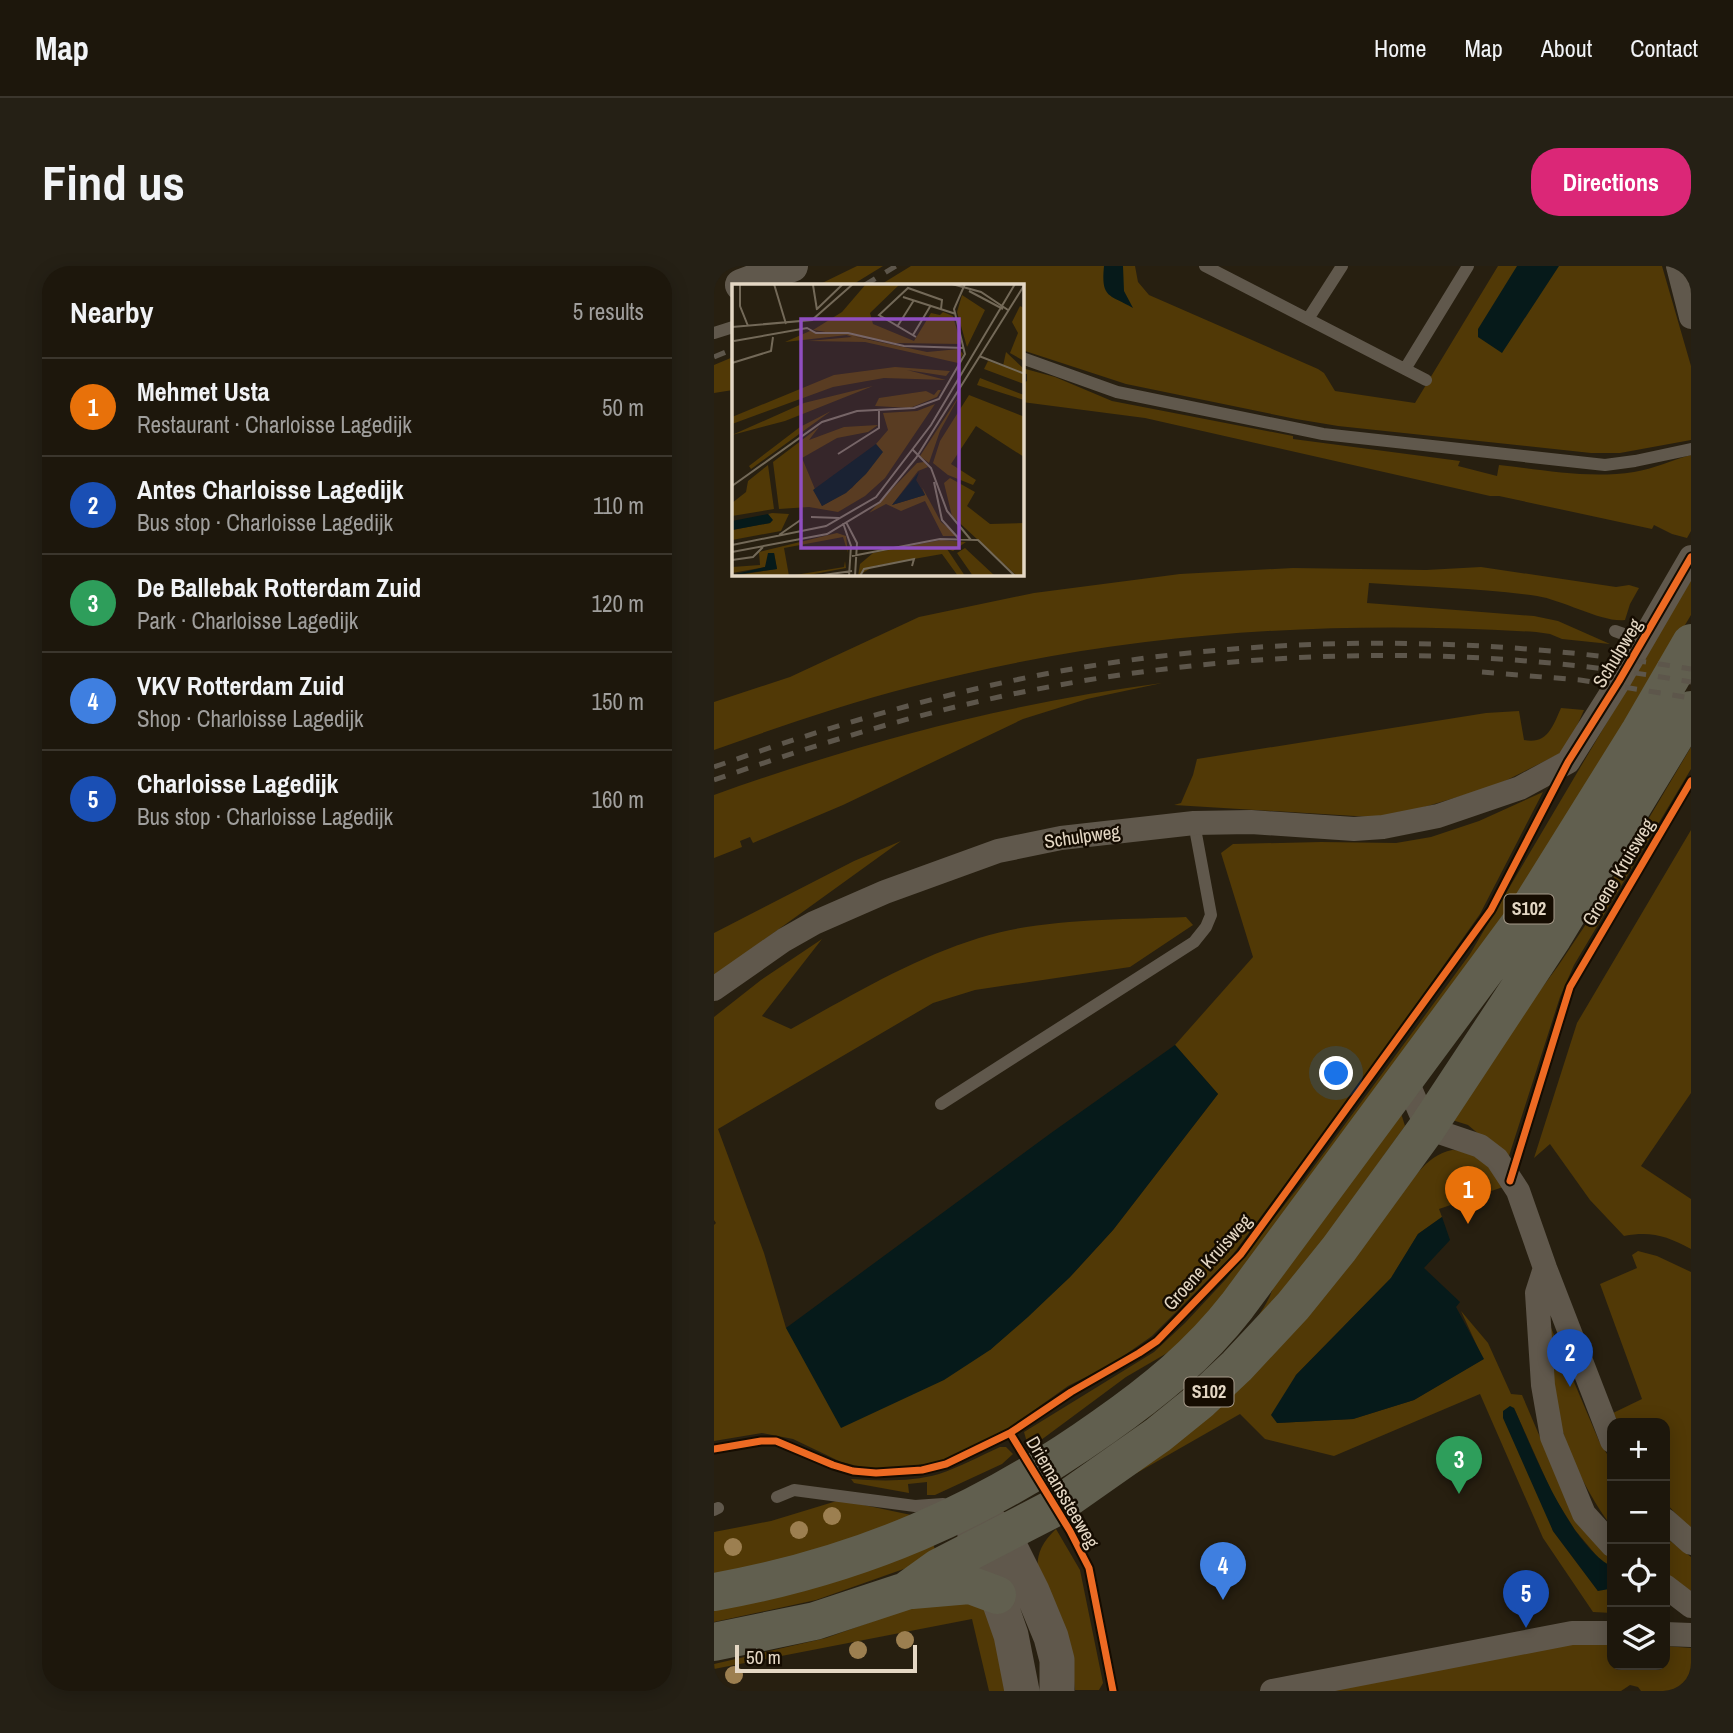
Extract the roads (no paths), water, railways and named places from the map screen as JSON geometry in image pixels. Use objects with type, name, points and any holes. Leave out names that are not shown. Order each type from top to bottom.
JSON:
[{"type":"main road","name":"S102","points":[[714,1592],[799,1574],[868,1553],[939,1524],[1034,1473],[1105,1426],[1180,1369],[1218,1331],[1521,922],[1640,731],[1691,643]]},
{"type":"main road","name":"Groene Kruisweg","points":[[714,1642],[815,1621],[906,1591],[938,1568],[1054,1508],[1158,1435],[1200,1401],[1259,1345],[1339,1249],[1427,1128],[1553,937],[1691,710]]},
{"type":"main road","points":[[980,1503],[990,1542],[997,1595],[1011,1635],[1022,1691]]},
{"type":"main road","points":[[990,1542],[1051,1637],[1057,1660],[1058,1691]]},
{"type":"main road","points":[[906,1591],[970,1586],[997,1595]]},
{"type":"street","points":[[744,284],[792,266]]},
{"type":"street","points":[[1678,266],[1691,317]]},
{"type":"street","points":[[714,294],[732,288]]},
{"type":"street","name":"Schulpweg","points":[[714,989],[784,940],[814,923],[885,891],[998,851],[1061,838],[1194,823],[1251,822],[1354,829],[1383,827],[1438,817],[1508,793],[1547,775],[1567,762],[1643,641],[1691,557]]},
{"type":"street","points":[[1406,1079],[1427,1128],[1480,1146],[1497,1159],[1518,1191],[1607,1428]]},
{"type":"street","points":[[1545,1268],[1537,1293],[1543,1385],[1552,1437],[1584,1514],[1611,1544]]},
{"type":"street","points":[[1670,1524],[1691,1543]]},
{"type":"street","points":[[1670,1590],[1691,1606]]},
{"type":"street","points":[[1272,1691],[1572,1633],[1607,1633]]},
{"type":"street","points":[[1670,1634],[1691,1635]]},
{"type":"lane","points":[[1205,266],[1426,380]]},
{"type":"lane","points":[[1308,319],[1342,266]]},
{"type":"lane","points":[[1405,369],[1468,266]]},
{"type":"lane","points":[[714,333],[732,327]]},
{"type":"lane","points":[[1024,359],[1117,392],[1322,434],[1605,465],[1691,449]]},
{"type":"lane","points":[[1615,631],[1643,641]]},
{"type":"lane","points":[[941,1104],[1194,942],[1206,927],[1211,915],[1194,823]]},
{"type":"lane","points":[[777,1497],[794,1490],[929,1506],[980,1503]]},
{"type":"railway","points":[[867,284],[896,266]]},
{"type":"railway","points":[[714,357],[732,349]]},
{"type":"railway","points":[[714,767],[838,726],[964,691],[1129,660],[1209,651],[1370,643],[1451,645],[1532,649],[1691,669]]},
{"type":"railway","points":[[714,780],[860,733],[971,703],[1092,679],[1177,668],[1263,660],[1435,656],[1606,669],[1691,682]]},
{"type":"railway","points":[[1482,672],[1580,680],[1691,698]]},
{"type":"place","name":"Mehmet Usta","points":[[1468,1224]]},
{"type":"place","name":"Antes Charloisse Lagedijk","points":[[1570,1387]]},
{"type":"place","name":"De Ballebak Rotterdam Zuid","points":[[1459,1494]]},
{"type":"place","name":"VKV Rotterdam Zuid","points":[[1223,1600]]},
{"type":"place","name":"Charloisse Lagedijk","points":[[1526,1628]]}]
